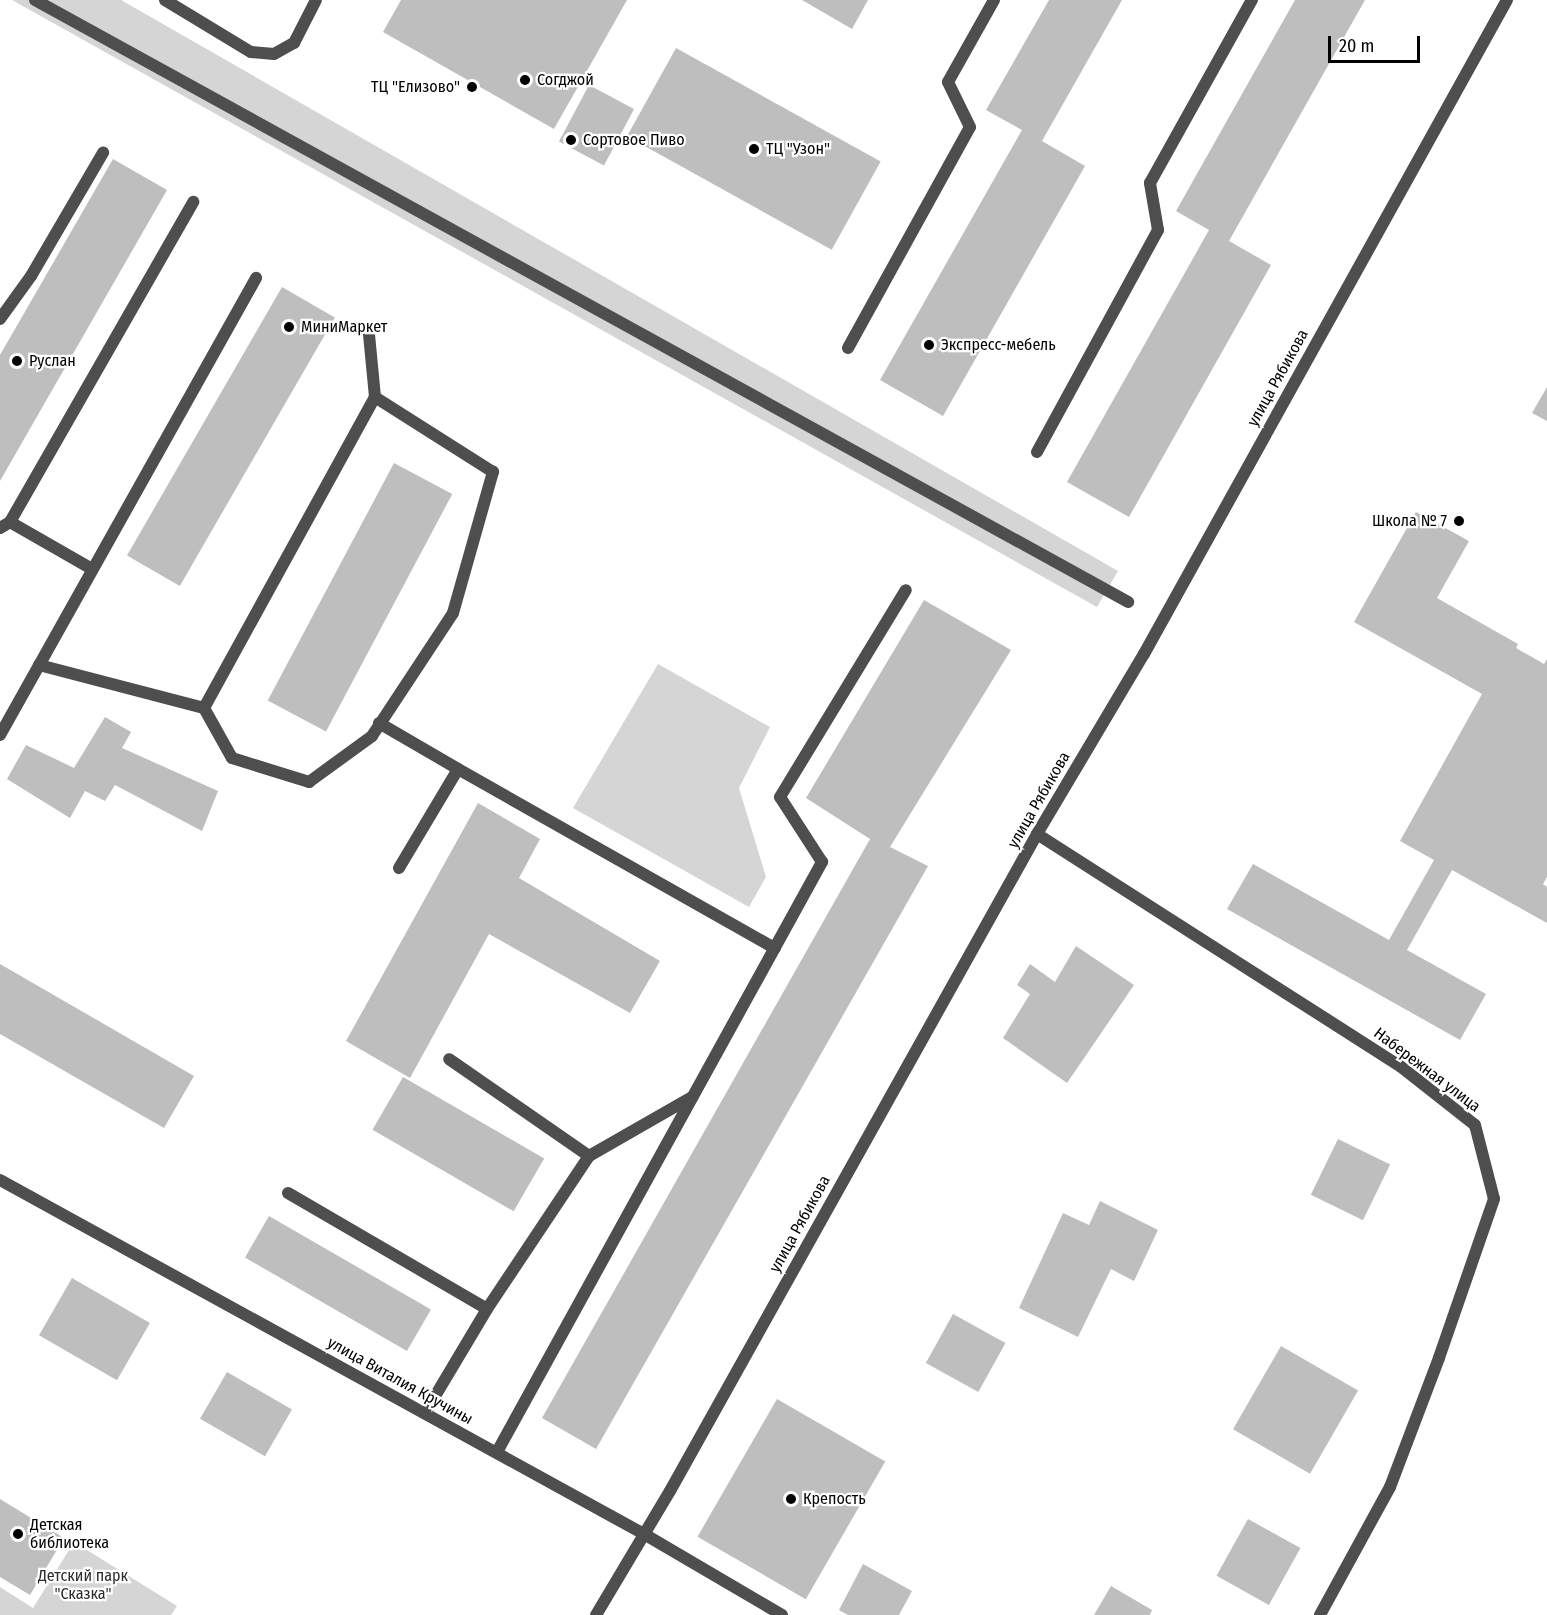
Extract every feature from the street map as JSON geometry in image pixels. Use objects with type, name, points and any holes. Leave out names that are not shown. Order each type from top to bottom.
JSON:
[{"type":"street","points":[[35,0],[1128,602]]},
{"type":"street","points":[[165,0],[251,52],[274,54],[294,43],[316,0]]},
{"type":"street","points":[[848,348],[970,127],[948,82],[994,0]]},
{"type":"street","points":[[1037,452],[1158,230],[1150,183],[1252,0]]},
{"type":"street","name":"улица Рябикова","points":[[596,1615],[644,1534],[1037,834],[1144,654],[1507,0]]},
{"type":"street","points":[[0,319],[31,276],[104,153]]},
{"type":"street","points":[[92,569],[5,525],[193,202]]},
{"type":"street","points":[[0,735],[255,278]]},
{"type":"street","points":[[204,708],[375,397],[369,335]]},
{"type":"street","points":[[39,665],[204,708],[232,758],[309,782],[372,736],[453,612],[493,472],[375,397]]},
{"type":"street","points":[[496,1452],[822,862],[780,796],[906,591]]},
{"type":"street","points":[[380,723],[775,948]]},
{"type":"street","points":[[399,868],[458,769]]},
{"type":"street","name":"Набережная улица","points":[[1037,834],[1400,1066],[1475,1125],[1494,1199],[1439,1358],[1390,1487],[1321,1615]]},
{"type":"street","points":[[449,1059],[589,1156]]},
{"type":"street","points":[[425,1413],[487,1309],[589,1156],[692,1097]]},
{"type":"street","name":"улица Виталия Кручины","points":[[0,1180],[644,1534],[782,1615]]},
{"type":"street","points":[[288,1193],[487,1309]]},
{"type":"green space","points":[[12,0],[121,0],[1118,571],[1097,607]]},
{"type":"green space","points":[[658,664],[770,727],[739,788],[766,877],[749,907],[573,808]]},
{"type":"green space","name":"Детский парк \"Сказка\"","points":[[74,1542],[177,1606],[171,1615],[0,1615],[0,1587],[33,1608]]},
{"type":"building","name":"Согджой","points":[[401,0],[627,0],[554,129],[383,32]]},
{"type":"building","points":[[802,0],[868,0],[852,29]]},
{"type":"building","points":[[1049,0],[1122,0],[1042,141],[1085,166],[943,416],[880,380],[1022,130],[986,110]]},
{"type":"building","points":[[1295,0],[1365,0],[1229,241],[1271,265],[1129,517],[1067,482],[1209,230],[1176,211]]},
{"type":"building","name":"ТЦ \"Узон\"","points":[[676,48],[881,161],[832,250],[627,136]]},
{"type":"building","points":[[589,85],[634,109],[604,165],[559,142]]},
{"type":"building","points":[[113,159],[167,190],[0,481],[0,355]]},
{"type":"building","points":[[282,287],[335,318],[180,586],[127,555]]},
{"type":"building","points":[[1547,387],[1547,421],[1532,413]]},
{"type":"building","points":[[394,463],[452,494],[326,731],[268,701]]},
{"type":"building","points":[[1416,512],[1469,541],[1437,598],[1518,644],[1516,648],[1544,664],[1547,659],[1547,877],[1543,884],[1547,887],[1547,923],[1452,870],[1407,950],[1486,994],[1460,1040],[1227,909],[1253,864],[1389,940],[1434,860],[1400,841],[1482,694],[1354,622]]},
{"type":"building","points":[[924,600],[1011,650],[890,847],[928,866],[596,1449],[542,1418],[870,839],[806,798]]},
{"type":"building","points":[[105,717],[131,732],[122,748],[218,791],[202,831],[115,785],[105,801],[85,791],[70,818],[7,779],[26,745],[74,768]]},
{"type":"building","points":[[478,803],[540,839],[519,878],[660,961],[630,1013],[489,934],[410,1078],[346,1041]]},
{"type":"building","points":[[1076,946],[1134,985],[1067,1083],[1003,1038],[1030,994],[1017,985],[1030,964],[1055,982]]},
{"type":"building","points":[[0,964],[194,1076],[164,1128],[0,1034]]},
{"type":"building","points":[[403,1077],[544,1158],[514,1211],[372,1130]]},
{"type":"building","points":[[1338,1139],[1390,1164],[1363,1220],[1311,1195]]},
{"type":"building","points":[[1100,1201],[1158,1230],[1134,1281],[1111,1269],[1078,1337],[1019,1308],[1063,1213],[1089,1225]]},
{"type":"building","points":[[269,1216],[431,1310],[407,1351],[245,1258]]},
{"type":"building","points":[[72,1278],[150,1323],[117,1380],[39,1335]]},
{"type":"building","points":[[953,1314],[1005,1343],[978,1392],[926,1363]]},
{"type":"building","points":[[1281,1346],[1358,1390],[1310,1474],[1233,1429]]},
{"type":"building","points":[[227,1372],[292,1410],[265,1456],[200,1419]]},
{"type":"building","name":"Крепость","points":[[777,1399],[885,1462],[806,1599],[698,1537]]},
{"type":"building","points":[[0,1499],[64,1538],[30,1595],[0,1577]]},
{"type":"building","points":[[1248,1519],[1300,1548],[1269,1605],[1216,1576]]},
{"type":"building","points":[[863,1564],[912,1591],[899,1615],[848,1615],[839,1610]]},
{"type":"building","points":[[1111,1586],[1152,1610],[1150,1615],[1094,1615]]},
{"type":"place","name":"Согджой","points":[[525,80]]},
{"type":"place","name":"ТЦ \"Елизово\"","points":[[472,87]]},
{"type":"place","name":"Сортовое Пиво","points":[[571,140]]},
{"type":"place","name":"ТЦ \"Узон\"","points":[[754,149]]},
{"type":"place","name":"МиниМаркет","points":[[289,327]]},
{"type":"place","name":"Экспресс-мебель","points":[[929,345]]},
{"type":"place","name":"Руслан","points":[[17,361]]},
{"type":"place","name":"Школа № 7","points":[[1459,521]]},
{"type":"place","name":"Крепость","points":[[791,1499]]},
{"type":"place","name":"Детская библиотека","points":[[18,1534]]}]
